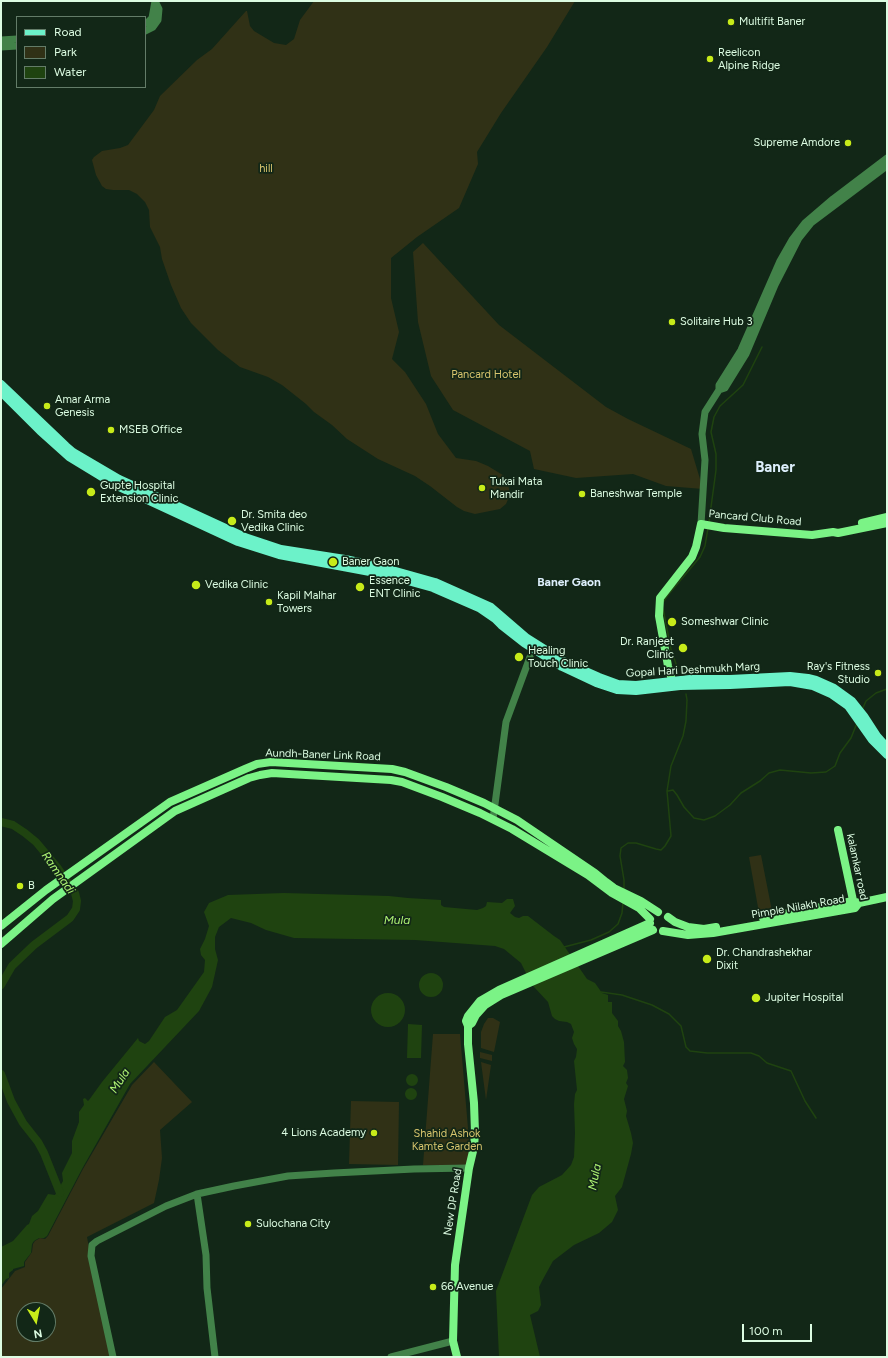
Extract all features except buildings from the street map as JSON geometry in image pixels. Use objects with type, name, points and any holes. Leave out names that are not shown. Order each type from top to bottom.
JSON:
[{"type":"main road","name":"Gopal Hari Deshmukh Marg","points":[[1,384],[66,446],[129,484],[213,524],[266,545],[290,551],[345,559],[378,566],[436,582],[491,607],[535,646],[562,667],[596,683],[626,691],[685,685],[799,683],[813,686],[831,694],[854,708]]},
{"type":"main road","name":"Gopal Hari Deshmukh Marg","points":[[1,392],[61,450],[96,474],[125,490],[238,542],[270,553],[386,575],[433,588],[479,608],[510,632],[565,662],[618,684],[636,685],[690,679],[800,677],[816,680],[834,688],[846,696],[878,746],[887,755]]},
{"type":"main road","name":"Pancard Club Road","points":[[833,532],[838,529],[887,517]]},
{"type":"main road","name":"Pancard Club Road","points":[[672,680],[659,616],[660,598],[692,557],[702,524],[812,535],[833,532],[838,533],[887,523]]},
{"type":"main road","name":"Gopal Hari Deshmukh Marg","points":[[862,719],[887,747]]},
{"type":"main road","name":"Aundh-Baner Link Road","points":[[1,926],[46,890],[170,802],[245,768],[271,762],[392,769],[405,772],[446,787],[495,808],[517,820],[592,874]]},
{"type":"main road","points":[[257,764],[260,775]]},
{"type":"main road","name":"Aundh-Baner Link Road","points":[[1,944],[53,899],[175,811],[260,775],[272,773],[378,778],[402,782],[494,819],[592,874]]},
{"type":"main road","name":"kalamkar road","points":[[838,830],[856,904]]},
{"type":"main road","points":[[592,874],[613,890],[664,914],[668,918],[668,927],[663,931],[656,931],[644,913],[632,900]]},
{"type":"main road","points":[[856,904],[887,897]]},
{"type":"main road","name":"Pimple Nilakh Road","points":[[668,918],[688,927],[704,929],[856,904]]},
{"type":"main road","name":"Pimple Nilakh Road","points":[[663,931],[681,934],[704,935],[856,904]]},
{"type":"main road","points":[[651,924],[652,915],[658,912]]},
{"type":"main road","name":"New DP Road","points":[[457,1357],[453,1341],[455,1265],[475,1133],[468,1026],[466,1021],[468,1016],[486,996],[500,992],[636,933],[651,924]]},
{"type":"street","points":[[147,23],[152,18],[155,1]]},
{"type":"street","points":[[146,30],[153,27],[158,20],[158,9],[155,1]]},
{"type":"street","points":[[1,40],[16,39]]},
{"type":"street","points":[[1,47],[16,46]]},
{"type":"street","points":[[702,524],[705,460],[702,434],[705,412],[719,390],[719,385],[742,350],[770,282],[796,233],[805,223],[833,199],[887,158]]},
{"type":"street","points":[[719,390],[725,388],[746,354],[774,285],[795,244],[803,233],[811,223],[887,166]]},
{"type":"street","points":[[494,819],[506,722],[530,657],[534,655],[535,646]]},
{"type":"street","points":[[113,1357],[91,1256],[92,1245],[98,1241],[166,1206],[197,1194],[234,1186],[288,1176],[369,1171],[469,1168]]},
{"type":"street","points":[[197,1194],[206,1255],[207,1288],[215,1357]]},
{"type":"street","points":[[391,1357],[453,1341]]},
{"type":"green space","name":"hill","points":[[314,1],[575,1],[547,47],[501,113],[477,152],[478,164],[459,208],[417,237],[391,258],[391,298],[399,332],[392,359],[405,372],[426,404],[438,434],[456,458],[476,461],[488,466],[506,477],[509,497],[506,504],[500,509],[475,514],[464,511],[415,476],[378,459],[347,439],[282,385],[268,377],[240,367],[218,350],[191,323],[181,308],[162,259],[160,247],[150,227],[149,210],[145,202],[137,194],[129,190],[106,189],[102,186],[96,175],[92,160],[94,157],[102,151],[128,145],[154,110],[160,96],[197,60],[212,49],[246,11],[250,26],[254,31],[274,43],[286,45],[294,39],[300,20]]},
{"type":"green space","name":"Pancard Hotel","points":[[423,243],[499,325],[606,407],[691,449],[703,489],[666,486],[633,474],[576,478],[534,469],[530,451],[453,410],[431,376],[418,322],[413,252]]},
{"type":"green space","points":[[761,855],[772,911],[759,913],[749,857]]},
{"type":"green space","points":[[488,1018],[493,1018],[500,1022],[494,1052],[481,1048],[481,1032]]},
{"type":"green space","name":"Shahid Ashok Kamte Garden","points":[[433,1034],[460,1034],[469,1140],[468,1166],[423,1165]]},
{"type":"green space","points":[[480,1052],[492,1055],[492,1061],[480,1058]]},
{"type":"green space","points":[[154,1062],[192,1102],[160,1130],[162,1158],[154,1203],[87,1237],[110,1357],[1,1357],[1,1289],[15,1271],[25,1267],[25,1262],[32,1252],[35,1241],[40,1238],[45,1239],[48,1236],[83,1169],[132,1085]]},
{"type":"green space","points":[[481,1062],[491,1065],[486,1100]]},
{"type":"green space","name":"4 Lions Academy","points":[[351,1101],[399,1102],[398,1165],[349,1164]]},
{"type":"water","name":"Mula","points":[[284,893],[389,896],[441,900],[441,905],[444,907],[477,910],[486,906],[487,902],[502,903],[507,899],[513,899],[515,906],[510,913],[519,918],[528,916],[560,940],[587,979],[595,983],[602,993],[608,995],[608,1002],[612,1002],[612,1013],[618,1021],[618,1026],[624,1042],[625,1062],[623,1066],[627,1070],[628,1078],[626,1083],[628,1086],[624,1099],[627,1111],[626,1116],[633,1143],[631,1154],[622,1187],[615,1196],[618,1210],[612,1222],[599,1233],[574,1245],[553,1261],[539,1287],[541,1305],[538,1311],[530,1315],[540,1357],[499,1357],[496,1291],[532,1195],[539,1187],[562,1175],[571,1165],[574,1157],[574,1104],[577,1090],[574,1061],[577,1049],[572,1038],[574,1032],[571,1024],[559,1021],[552,1016],[548,1002],[534,987],[521,963],[504,949],[495,946],[415,940],[294,938],[266,930],[251,923],[231,918],[219,927],[215,937],[215,949],[218,960],[212,987],[199,1011],[130,1084],[82,1169],[47,1236],[34,1241],[32,1244],[31,1253],[24,1262],[24,1266],[13,1269],[9,1273],[9,1278],[6,1279],[1,1286],[1,1247],[13,1241],[29,1224],[32,1216],[38,1211],[48,1194],[55,1195],[63,1181],[62,1173],[72,1153],[72,1141],[79,1122],[79,1112],[84,1105],[83,1099],[85,1098],[88,1101],[89,1100],[138,1038],[139,1041],[145,1044],[149,1041],[165,1017],[177,1010],[204,972],[205,960],[201,955],[200,949],[209,926],[204,912],[209,903],[228,895]]},
{"type":"water","points":[[431,973],[440,976],[443,985],[440,994],[431,997],[422,994],[419,985],[422,976]]},
{"type":"water","points":[[388,993],[400,998],[405,1010],[400,1022],[388,1027],[376,1022],[371,1010],[376,998]]},
{"type":"water","points":[[408,1024],[422,1025],[421,1058],[407,1058]]},
{"type":"water","points":[[412,1074],[416,1076],[418,1080],[416,1084],[412,1086],[408,1084],[406,1080],[408,1076]]},
{"type":"water","points":[[411,1088],[415,1090],[417,1094],[415,1098],[411,1100],[407,1098],[405,1094],[407,1090]]},
{"type":"waterway","points":[[709,522],[716,470],[716,454],[711,432],[714,417],[720,406],[743,385],[762,347]]},
{"type":"waterway","points":[[664,601],[700,557],[705,546],[708,528]]},
{"type":"waterway","points":[[663,609],[671,649],[678,670]]},
{"type":"waterway","points":[[862,710],[866,701],[876,693],[887,689]]},
{"type":"waterway","points":[[624,890],[620,856],[621,848],[628,843],[636,843],[661,850],[671,836],[667,791],[671,766],[683,736],[686,721],[686,694]]},
{"type":"waterway","points":[[668,791],[673,790],[684,807],[694,818],[704,820],[715,816],[730,805],[741,793],[760,781],[769,773],[780,770],[811,773],[826,772],[835,766],[840,753],[851,738],[857,723]]},
{"type":"waterway","name":"Ramnadi","points":[[1,822],[13,825],[36,842],[57,867],[75,893],[77,901],[76,909],[70,918],[34,945],[12,966],[1,985]]},
{"type":"waterway","points":[[564,947],[591,940],[609,932],[618,924],[622,913],[623,902]]},
{"type":"waterway","points":[[601,992],[622,995],[652,1005],[669,1014],[681,1026],[686,1047],[690,1051],[707,1053],[751,1053],[759,1056],[767,1063],[791,1071],[805,1101],[816,1118]]},
{"type":"waterway","name":"Ramnadi","points":[[1,1074],[11,1101],[23,1123],[38,1142],[44,1153],[60,1193]]},
{"type":"place","name":"Multifit Baner","points":[[731,22]]},
{"type":"place","name":"Reelicon Alpine Ridge","points":[[710,59]]},
{"type":"place","name":"Supreme Amdore","points":[[848,143]]},
{"type":"place","name":"Solitaire Hub 3","points":[[672,322]]},
{"type":"place","name":"Amar Arma Genesis","points":[[47,406]]},
{"type":"place","name":"MSEB Office","points":[[111,430]]},
{"type":"place","name":"Tukai Mata Mandir","points":[[482,488]]},
{"type":"place","name":"Gupte Hospital Extension Clinic","points":[[91,492]]},
{"type":"place","name":"Baneshwar Temple","points":[[582,494]]},
{"type":"place","name":"Dr. Smita deo Vedika Clinic","points":[[232,521]]},
{"type":"place","name":"Baner Gaon","points":[[333,562]]},
{"type":"place","name":"Vedika Clinic","points":[[196,585]]},
{"type":"place","name":"Essence ENT Clinic","points":[[360,587]]},
{"type":"place","name":"Kapil Malhar Towers","points":[[269,602]]},
{"type":"place","name":"Someshwar Clinic","points":[[672,622]]},
{"type":"place","name":"Dr. Ranjeet Clinic","points":[[683,648]]},
{"type":"place","name":"Healing Touch Clinic","points":[[519,657]]},
{"type":"place","name":"Ray's Fitness Studio","points":[[878,673]]},
{"type":"place","name":"B","points":[[20,886]]},
{"type":"place","name":"Dr. Chandrashekhar Dixit","points":[[707,959]]},
{"type":"place","name":"Jupiter Hospital","points":[[756,998]]},
{"type":"place","name":"4 Lions Academy","points":[[374,1133]]},
{"type":"place","name":"Sulochana City","points":[[248,1224]]},
{"type":"place","name":"66 Avenue","points":[[433,1287]]},
{"type":"district","name":"Baner","points":[[775,468]]},
{"type":"district","name":"Baner Gaon","points":[[569,582]]}]
